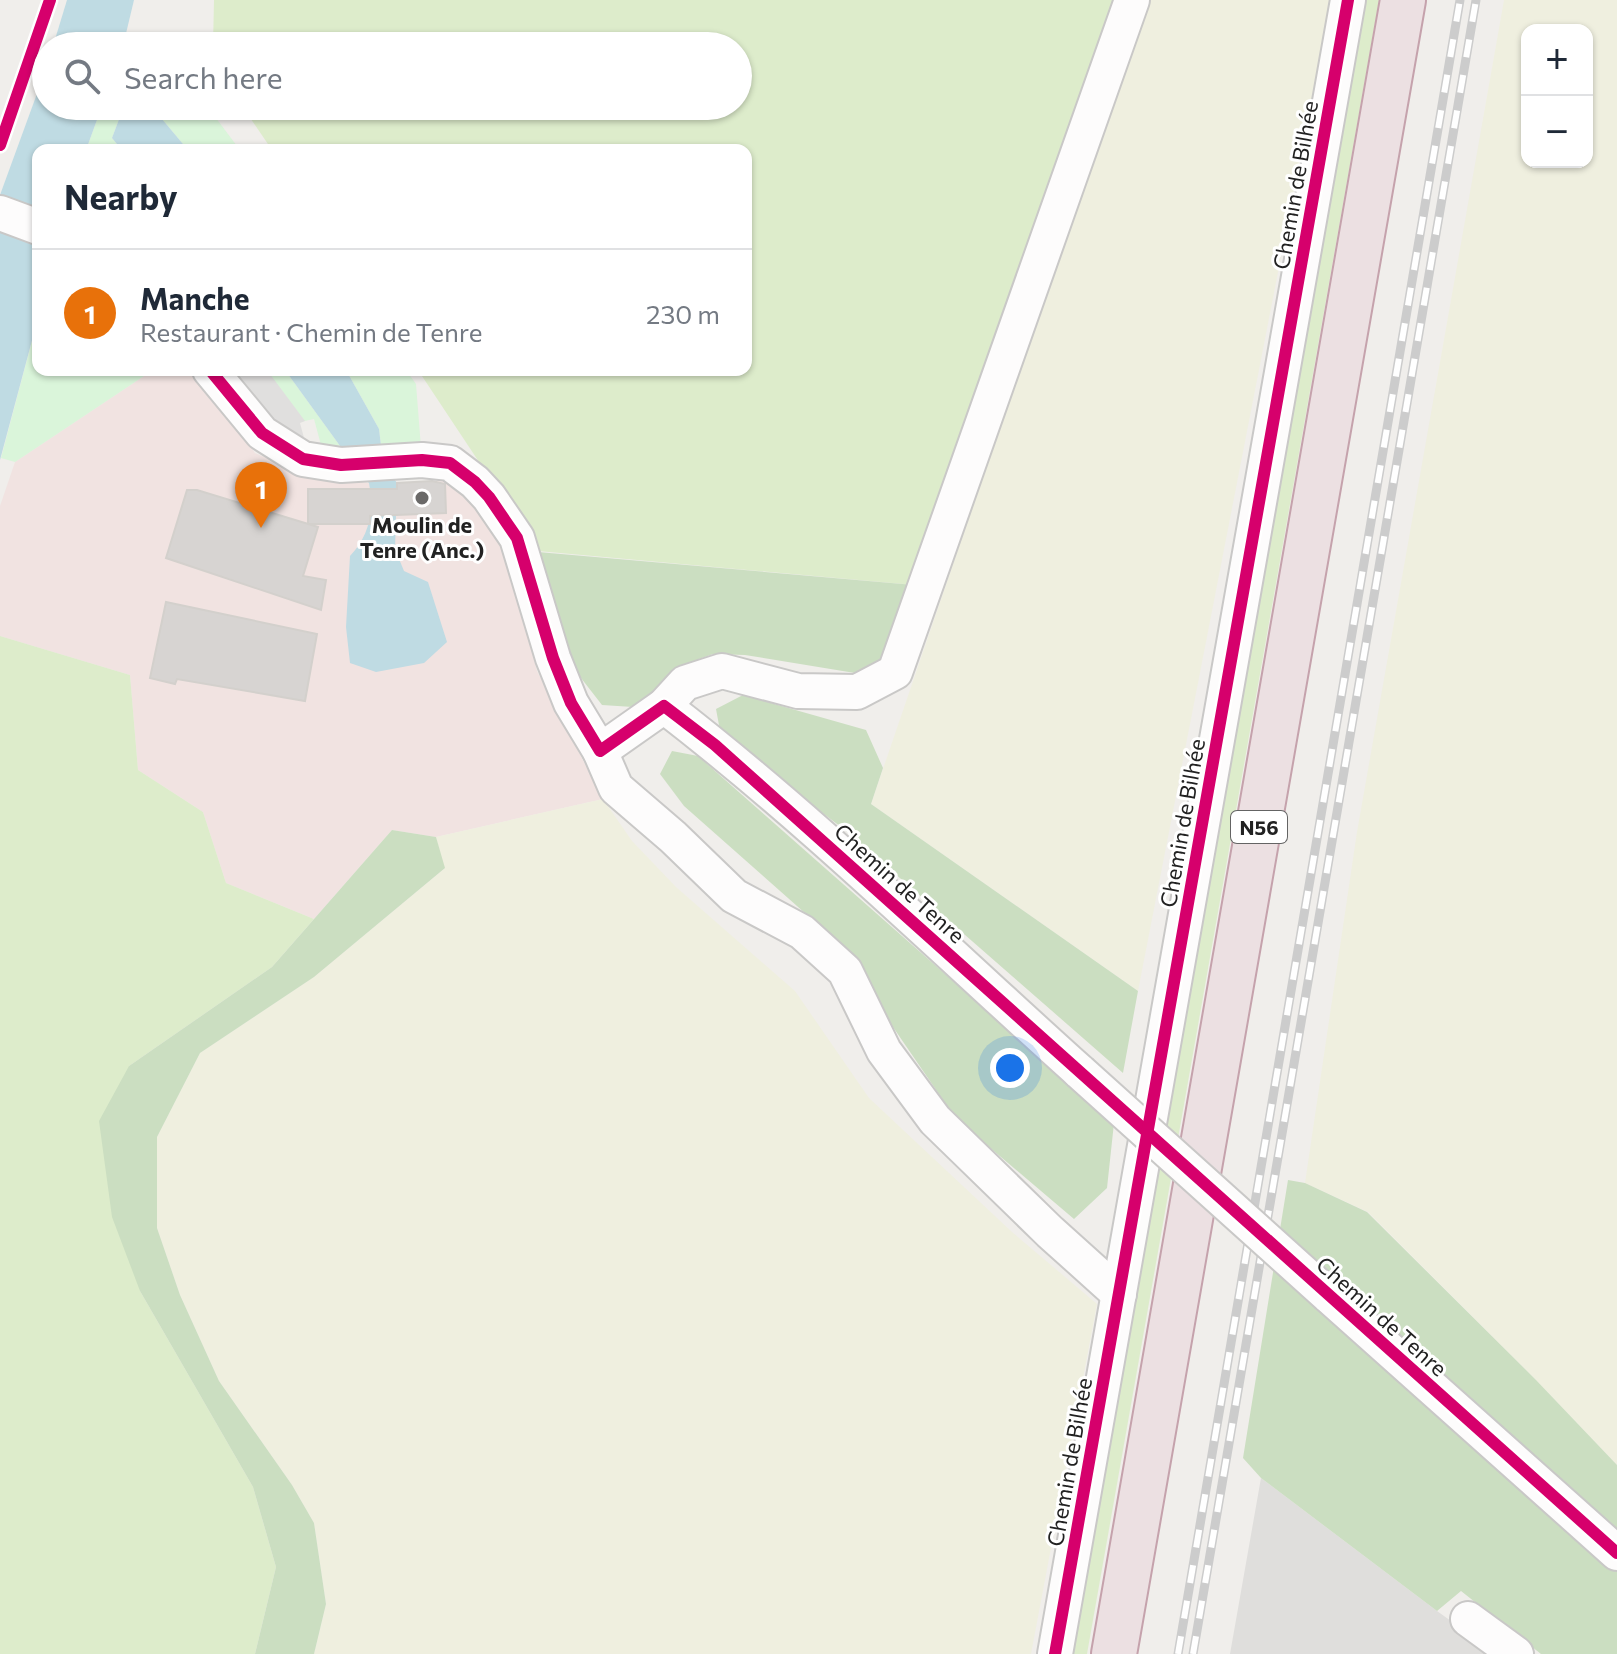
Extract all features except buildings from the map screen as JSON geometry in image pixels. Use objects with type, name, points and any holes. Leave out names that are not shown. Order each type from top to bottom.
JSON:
[{"type":"highway","name":"N56","points":[[1114,1654],[1403,0]]},
{"type":"street","points":[[600,751],[664,706],[685,683],[722,671],[798,691],[857,692],[895,672],[1132,0]]},
{"type":"street","name":"Chemin de Bilhée","points":[[1055,1654],[1348,0]]},
{"type":"street","points":[[0,213],[32,225]]},
{"type":"street","points":[[215,376],[262,433],[303,459],[341,465],[422,460],[450,463],[489,497],[517,538],[553,658],[571,703],[600,751],[616,788],[734,896],[802,932],[845,971],[884,1051],[935,1120],[1119,1294]]},
{"type":"street","name":"Chemin de Tenre","points":[[664,706],[794,813],[1617,1553]]},
{"type":"street","points":[[1468,1619],[1516,1654]]},
{"type":"shaded area","points":[[144,376],[199,376],[255,453],[305,474],[369,483],[445,481],[472,503],[507,552],[537,671],[603,799],[436,837],[392,830],[314,919],[226,883],[203,812],[138,770],[130,675],[0,636],[0,506],[15,462]]},
{"type":"shaded area","points":[[214,376],[271,376],[305,421],[300,423],[307,449]]},
{"type":"shaded area","points":[[1261,1478],[1437,1611],[1497,1654],[1230,1654]]},
{"type":"green space","points":[[214,0],[1120,0],[914,585],[538,551],[422,376],[752,376],[752,144],[268,144],[252,120],[752,120],[752,32],[213,32]]},
{"type":"green space","points":[[1146,0],[1331,0],[1138,991],[871,804]]},
{"type":"green space","points":[[1358,0],[1379,0],[1087,1654],[1066,1654]]},
{"type":"green space","points":[[1504,0],[1617,0],[1617,1465],[1368,1212],[1305,1183],[1357,832]]},
{"type":"green space","points":[[97,120],[119,120],[112,138],[117,144],[88,144]]},
{"type":"green space","points":[[163,120],[218,120],[236,144],[183,144]]},
{"type":"green space","points":[[32,341],[32,376],[144,376],[15,462],[1,458]]},
{"type":"green space","points":[[266,376],[289,376],[343,450],[321,445],[314,419],[300,422]]},
{"type":"green space","points":[[349,376],[410,376],[416,384],[422,460],[383,463],[379,429]]},
{"type":"green space","points":[[538,552],[914,585],[888,657],[861,674],[745,655],[713,654],[699,659],[633,707],[602,705],[574,669]]},
{"type":"green space","points":[[0,636],[130,675],[138,770],[203,812],[226,883],[314,919],[272,967],[129,1066],[140,1291],[253,1487],[276,1567],[255,1654],[0,1654]]},
{"type":"green space","points":[[743,695],[866,730],[883,768],[871,804],[1138,991],[1123,1073],[845,830],[721,736],[716,709]]},
{"type":"green space","points":[[672,751],[698,756],[1114,1123],[1107,1188],[1074,1219],[956,1119],[841,945],[684,806],[660,774]]},
{"type":"green space","points":[[603,799],[632,841],[676,887],[795,991],[869,1098],[1012,1232],[1097,1304],[1031,1654],[314,1654],[326,1604],[314,1523],[292,1485],[219,1381],[180,1295],[157,1228],[157,1137],[200,1053],[314,977],[444,869],[436,837]]},
{"type":"green space","points":[[392,830],[436,837],[445,868],[314,977],[200,1053],[157,1137],[157,1228],[180,1295],[219,1381],[292,1485],[314,1523],[326,1604],[314,1654],[255,1654],[276,1567],[253,1487],[140,1291],[112,1217],[99,1121],[129,1066],[272,967]]},
{"type":"green space","points":[[1288,1180],[1305,1183],[1367,1212],[1617,1465],[1617,1654],[1541,1654],[1461,1591],[1437,1611],[1261,1478],[1243,1458]]},
{"type":"water","points":[[67,0],[134,0],[126,32],[57,32]]},
{"type":"water","points":[[32,107],[32,120],[97,120],[88,144],[32,144],[32,340],[0,460],[0,195]]},
{"type":"water","points":[[119,120],[163,120],[183,144],[117,144],[112,138]]},
{"type":"water","points":[[289,376],[349,376],[379,429],[383,463],[397,483],[395,549],[404,571],[428,582],[447,642],[424,663],[376,672],[350,663],[346,627],[350,556],[366,531],[371,503],[369,483],[350,465],[343,450]]},
{"type":"railway","points":[[1178,1654],[1460,0]]},
{"type":"railway","points":[[1193,1654],[1476,0]]},
{"type":"cycle path","points":[[39,32],[50,0]]},
{"type":"cycle path","points":[[1055,1654],[1348,0]]},
{"type":"cycle path","points":[[0,145],[32,52]]},
{"type":"cycle path","points":[[215,376],[262,433],[303,459],[341,465],[422,460],[450,463],[475,482],[517,538],[553,658],[571,703],[600,751],[664,706],[715,745],[1617,1553]]},
{"type":"place","name":"Moulin de Tenre (Anc.)","points":[[422,498]]},
{"type":"place","name":"Manche","points":[[261,528]]}]
